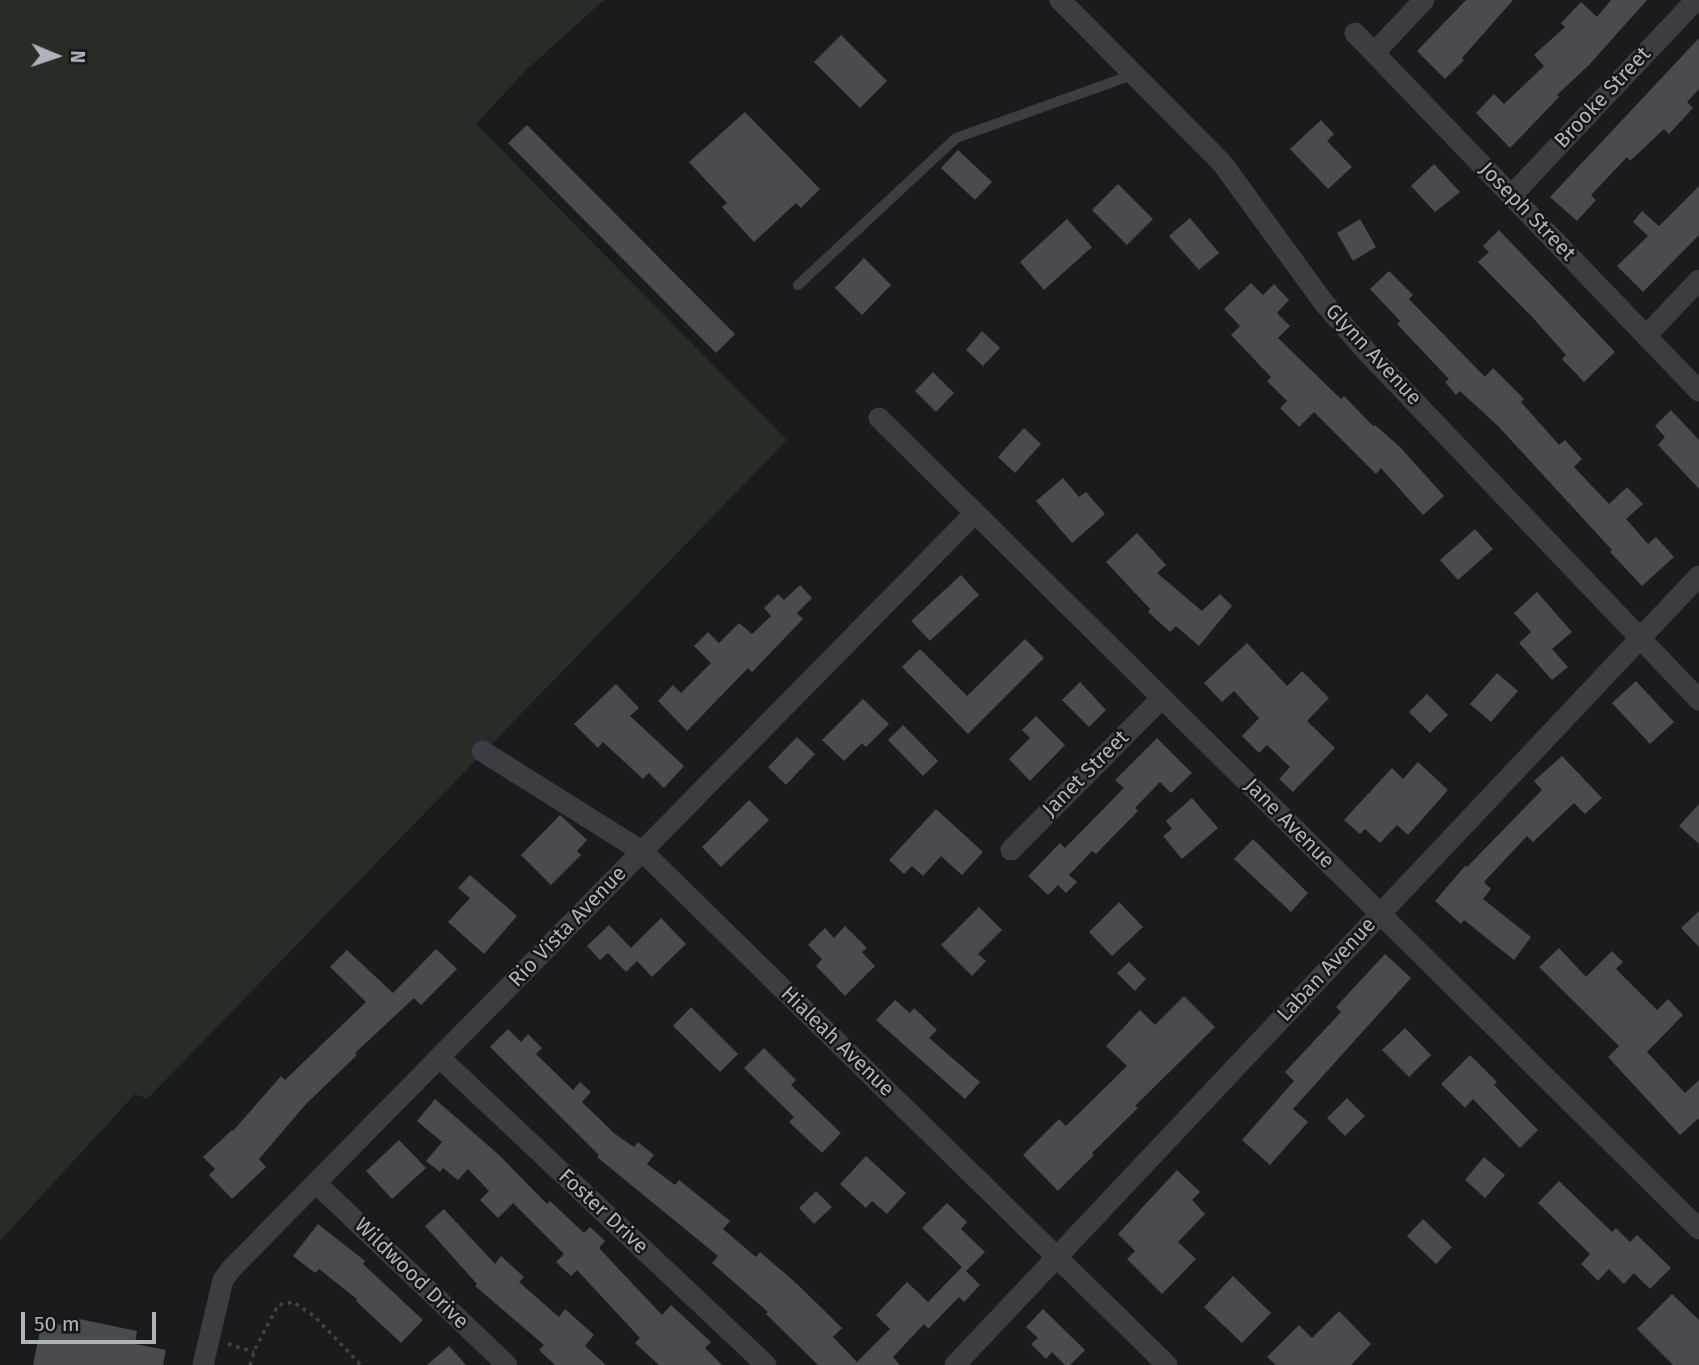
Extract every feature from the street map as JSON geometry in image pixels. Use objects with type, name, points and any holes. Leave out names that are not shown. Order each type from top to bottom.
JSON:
[{"type":"street","name":"Glynn Avenue","points":[[1060,0],[1222,163],[1324,303],[1367,352],[1699,700]]},
{"type":"street","points":[[1374,53],[1424,0]]},
{"type":"street","name":"Brooke Street","points":[[1511,195],[1696,0]]},
{"type":"street","name":"Joseph Street","points":[[1355,33],[1699,391]]},
{"type":"street","points":[[1646,336],[1699,280]]},
{"type":"street","name":"Jane Avenue","points":[[879,418],[1699,1229]]},
{"type":"street","name":"Rio Vista Avenue","points":[[203,1365],[223,1280],[232,1268],[975,513]]},
{"type":"street","name":"Laban Avenue","points":[[955,1365],[1699,576]]},
{"type":"street","name":"Janet Street","points":[[1011,850],[1162,698]]},
{"type":"street","name":"Hialeah Avenue","points":[[482,751],[643,852],[1167,1365]]},
{"type":"street","name":"Foster Drive","points":[[440,1058],[766,1365]]},
{"type":"street","name":"Wildwood Drive","points":[[316,1183],[507,1365]]},
{"type":"lane","points":[[798,285],[956,138],[1135,74]]},
{"type":"path","points":[[250,1365],[278,1305],[293,1302],[314,1316],[361,1365]]},
{"type":"path","points":[[209,1338],[255,1352]]},
{"type":"shaded area","points":[[0,0],[604,0],[525,71],[476,124],[787,440],[147,1099],[135,1094],[0,1241]]},
{"type":"building","points":[[1466,0],[1513,0],[1445,79],[1417,51]]},
{"type":"building","points":[[1611,0],[1647,0],[1510,148],[1476,113],[1494,94],[1504,104],[1544,66],[1534,55],[1565,27],[1561,23],[1581,2],[1597,17]]},
{"type":"building","points":[[841,35],[887,81],[860,108],[814,62]]},
{"type":"building","points":[[1699,38],[1699,89],[1687,102],[1693,108],[1669,134],[1664,129],[1630,161],[1627,157],[1591,195],[1596,200],[1577,221],[1550,197]]},
{"type":"building","points":[[745,112],[820,189],[801,208],[796,203],[754,242],[722,207],[727,203],[689,162]]},
{"type":"building","points":[[1321,120],[1334,134],[1327,141],[1352,167],[1328,189],[1290,149]]},
{"type":"building","points":[[527,125],[735,334],[716,353],[508,143]]},
{"type":"building","points":[[958,150],[992,182],[975,200],[941,168]]},
{"type":"building","points":[[1434,164],[1460,192],[1435,212],[1411,186]]},
{"type":"building","points":[[1118,184],[1153,219],[1127,245],[1092,210]]},
{"type":"building","points":[[1699,186],[1699,235],[1643,292],[1617,266],[1648,236],[1633,222],[1642,211],[1659,226]]},
{"type":"building","points":[[1190,218],[1219,253],[1199,270],[1169,236]]},
{"type":"building","points":[[1067,219],[1092,247],[1044,290],[1020,262]]},
{"type":"building","points":[[1360,219],[1376,247],[1353,261],[1337,233]]},
{"type":"building","points":[[1499,230],[1615,352],[1584,382],[1562,359],[1566,355],[1478,262],[1489,252],[1483,246]]},
{"type":"building","points":[[864,258],[891,285],[862,315],[835,288]]},
{"type":"building","points":[[1389,271],[1413,295],[1409,299],[1485,377],[1493,368],[1524,399],[1521,402],[1559,445],[1565,440],[1582,459],[1574,467],[1609,504],[1627,487],[1643,504],[1626,519],[1648,544],[1656,537],[1674,557],[1642,586],[1498,426],[1460,391],[1456,395],[1445,382],[1449,379],[1397,324],[1400,321],[1370,289]]},
{"type":"building","points":[[1251,283],[1263,295],[1274,284],[1289,300],[1277,313],[1290,326],[1278,338],[1341,399],[1344,396],[1373,426],[1400,447],[1444,496],[1423,515],[1381,468],[1376,474],[1314,412],[1299,427],[1280,408],[1287,401],[1267,381],[1271,377],[1231,335],[1240,326],[1224,309]]},
{"type":"building","points":[[982,331],[1000,348],[983,366],[966,350]]},
{"type":"building","points":[[933,372],[954,393],[936,412],[915,391]]},
{"type":"building","points":[[1671,410],[1699,440],[1699,489],[1658,445],[1665,437],[1655,426]]},
{"type":"building","points":[[1024,428],[1041,444],[1015,473],[998,457]]},
{"type":"building","points":[[1063,478],[1079,497],[1086,492],[1105,514],[1072,543],[1036,501]]},
{"type":"building","points":[[1475,529],[1493,549],[1458,580],[1440,560]]},
{"type":"building","points":[[1137,533],[1166,565],[1157,573],[1202,611],[1220,594],[1232,606],[1199,646],[1176,626],[1170,632],[1148,612],[1150,609],[1106,562]]},
{"type":"building","points":[[961,575],[979,595],[930,641],[911,621]]},
{"type":"building","points":[[800,585],[812,598],[797,613],[803,619],[752,672],[748,668],[687,731],[658,701],[673,685],[681,693],[711,663],[694,646],[708,632],[719,643],[739,623],[752,634],[771,616],[764,608],[778,594],[784,600]]},
{"type":"building","points":[[1537,592],[1572,632],[1552,649],[1568,667],[1552,680],[1519,643],[1531,632],[1514,613]]},
{"type":"building","points":[[1025,639],[1044,658],[968,734],[902,667],[920,649],[967,696]]},
{"type":"building","points":[[1247,643],[1287,686],[1302,671],[1329,698],[1307,721],[1335,748],[1293,792],[1279,779],[1290,767],[1267,745],[1259,753],[1242,736],[1259,718],[1234,691],[1222,702],[1204,683]]},
{"type":"building","points":[[1497,673],[1518,691],[1491,722],[1470,704]]},
{"type":"building","points":[[1636,681],[1674,722],[1650,744],[1612,703]]},
{"type":"building","points":[[1080,682],[1106,710],[1089,727],[1062,700]]},
{"type":"building","points":[[616,684],[639,708],[630,716],[684,766],[664,788],[649,773],[643,779],[603,742],[598,748],[574,724]]},
{"type":"building","points":[[1427,694],[1448,715],[1430,733],[1409,712]]},
{"type":"building","points":[[863,699],[889,724],[866,747],[862,743],[844,761],[822,740]]},
{"type":"building","points":[[1036,716],[1065,745],[1030,781],[1009,759],[1030,738],[1022,730]]},
{"type":"building","points":[[903,725],[938,761],[923,776],[888,740]]},
{"type":"building","points":[[797,737],[815,754],[786,785],[768,767]]},
{"type":"building","points":[[1157,738],[1192,773],[1171,793],[1160,782],[1135,808],[1138,811],[1096,854],[1092,851],[1069,875],[1077,882],[1066,893],[1058,885],[1048,895],[1028,876],[1060,843],[1065,848],[1124,788],[1115,780]]},
{"type":"building","points":[[1562,756],[1602,798],[1585,814],[1574,803],[1533,842],[1527,836],[1484,882],[1491,889],[1483,899],[1531,937],[1514,960],[1464,920],[1461,924],[1435,901],[1465,866],[1467,867],[1542,790],[1534,781]]},
{"type":"building","points":[[1418,762],[1448,790],[1408,835],[1397,825],[1380,843],[1365,829],[1360,834],[1344,820],[1392,768],[1403,779]]},
{"type":"building","points":[[1192,798],[1218,828],[1182,859],[1163,836],[1172,829],[1166,821]]},
{"type":"building","points":[[749,800],[769,820],[721,867],[702,847]]},
{"type":"building","points":[[1699,804],[1699,844],[1679,826]]},
{"type":"building","points":[[936,809],[983,852],[962,875],[941,856],[923,876],[912,866],[904,874],[889,860]]},
{"type":"building","points":[[560,815],[587,840],[577,851],[581,855],[551,885],[521,855]]},
{"type":"building","points":[[1253,839],[1308,893],[1291,912],[1234,859]]},
{"type":"building","points":[[470,875],[517,916],[484,954],[448,922],[470,898],[458,888]]},
{"type":"building","points":[[1119,902],[1143,927],[1112,956],[1089,932]]},
{"type":"building","points":[[979,907],[1002,930],[978,954],[986,961],[972,976],[941,945]]},
{"type":"building","points":[[1699,911],[1699,947],[1681,928]]},
{"type":"building","points":[[661,918],[686,944],[652,977],[637,961],[626,972],[608,953],[600,960],[587,946],[609,925],[631,948]]},
{"type":"building","points":[[845,926],[867,948],[862,952],[875,966],[845,996],[816,966],[822,959],[808,945],[825,928],[834,938]]},
{"type":"building","points":[[1559,948],[1586,977],[1612,951],[1623,962],[1616,969],[1657,1010],[1668,999],[1683,1015],[1647,1052],[1685,1093],[1699,1080],[1699,1118],[1680,1135],[1608,1057],[1619,1046],[1539,967]]},
{"type":"building","points":[[436,949],[457,969],[421,1005],[414,998],[355,1053],[357,1055],[306,1104],[259,1159],[266,1167],[232,1199],[209,1175],[215,1169],[203,1157],[233,1131],[281,1076],[285,1080],[366,1002],[330,967],[347,950],[393,993]]},
{"type":"building","points":[[1385,954],[1411,978],[1293,1109],[1308,1122],[1270,1165],[1242,1140],[1294,1081],[1285,1072],[1341,1012],[1336,1007]]},
{"type":"building","points":[[1129,962],[1146,979],[1135,991],[1117,973]]},
{"type":"building","points":[[1184,996],[1215,1027],[1135,1106],[1138,1108],[1058,1191],[1023,1155],[1059,1119],[1066,1126],[1127,1066],[1106,1046],[1140,1010],[1155,1025]]},
{"type":"building","points":[[895,1000],[910,1013],[914,1008],[937,1030],[929,1038],[980,1082],[965,1099],[876,1020]]},
{"type":"building","points":[[691,1007],[738,1054],[720,1072],[673,1026]]},
{"type":"building","points":[[1405,1028],[1431,1055],[1409,1077],[1382,1050]]},
{"type":"building","points":[[508,1029],[521,1042],[528,1034],[542,1048],[536,1054],[573,1090],[580,1082],[591,1092],[582,1102],[615,1134],[634,1147],[638,1142],[654,1155],[647,1164],[675,1185],[679,1180],[730,1221],[723,1229],[756,1257],[760,1252],[796,1283],[842,1328],[833,1337],[857,1362],[890,1329],[876,1315],[907,1282],[928,1302],[962,1267],[980,1285],[964,1302],[959,1297],[928,1329],[924,1324],[893,1357],[900,1365],[818,1365],[766,1314],[768,1312],[712,1263],[718,1256],[597,1157],[599,1155],[490,1047]]},
{"type":"building","points":[[764,1048],[796,1080],[791,1085],[841,1133],[822,1153],[789,1122],[794,1117],[744,1068]]},
{"type":"building","points":[[1470,1055],[1497,1082],[1494,1085],[1538,1130],[1520,1148],[1473,1099],[1465,1108],[1441,1084]]},
{"type":"building","points":[[1347,1098],[1365,1116],[1345,1136],[1327,1118]]},
{"type":"building","points":[[435,1099],[499,1155],[547,1204],[550,1201],[584,1233],[590,1227],[605,1241],[599,1248],[662,1315],[671,1305],[711,1342],[705,1348],[722,1365],[659,1365],[635,1343],[640,1338],[577,1270],[571,1276],[556,1262],[564,1254],[513,1203],[498,1218],[480,1200],[489,1191],[468,1169],[458,1180],[443,1168],[440,1172],[426,1161],[442,1142],[417,1121]]},
{"type":"building","points":[[399,1140],[426,1168],[392,1199],[366,1171]]},
{"type":"building","points":[[866,1156],[906,1193],[887,1214],[872,1201],[866,1208],[840,1184]]},
{"type":"building","points":[[1484,1157],[1505,1175],[1485,1198],[1465,1180]]},
{"type":"building","points":[[1177,1170],[1200,1192],[1192,1200],[1205,1214],[1178,1242],[1196,1259],[1162,1294],[1127,1259],[1135,1251],[1118,1234]]},
{"type":"building","points":[[1559,1181],[1612,1232],[1616,1228],[1630,1242],[1637,1235],[1671,1268],[1650,1289],[1634,1273],[1624,1284],[1609,1269],[1598,1281],[1581,1264],[1590,1254],[1538,1203]]},
{"type":"building","points":[[816,1191],[832,1207],[814,1224],[799,1208]]},
{"type":"building","points":[[947,1203],[967,1222],[961,1229],[985,1252],[966,1271],[922,1228]]},
{"type":"building","points":[[444,1209],[495,1264],[501,1256],[524,1277],[519,1282],[559,1317],[565,1309],[594,1335],[585,1346],[606,1365],[555,1365],[539,1350],[544,1345],[475,1286],[477,1284],[425,1226]]},
{"type":"building","points":[[1423,1219],[1452,1247],[1436,1264],[1407,1236]]},
{"type":"building","points":[[318,1224],[365,1261],[363,1264],[423,1320],[401,1343],[356,1301],[357,1299],[319,1269],[315,1273],[293,1256]]},
{"type":"building","points":[[1233,1276],[1271,1313],[1242,1343],[1204,1307]]},
{"type":"building","points":[[1672,1294],[1699,1320],[1699,1365],[1673,1365],[1637,1329]]},
{"type":"building","points":[[1043,1309],[1085,1350],[1070,1365],[1065,1365],[1052,1352],[1046,1359],[1031,1344],[1038,1338],[1026,1327]]},
{"type":"building","points":[[1339,1311],[1371,1344],[1351,1365],[1276,1365],[1267,1357],[1299,1325],[1312,1338]]},
{"type":"building","points":[[79,1319],[137,1331],[135,1344],[166,1350],[163,1365],[33,1365],[42,1321],[77,1328]]},
{"type":"building","points":[[449,1346],[466,1365],[427,1365]]}]
